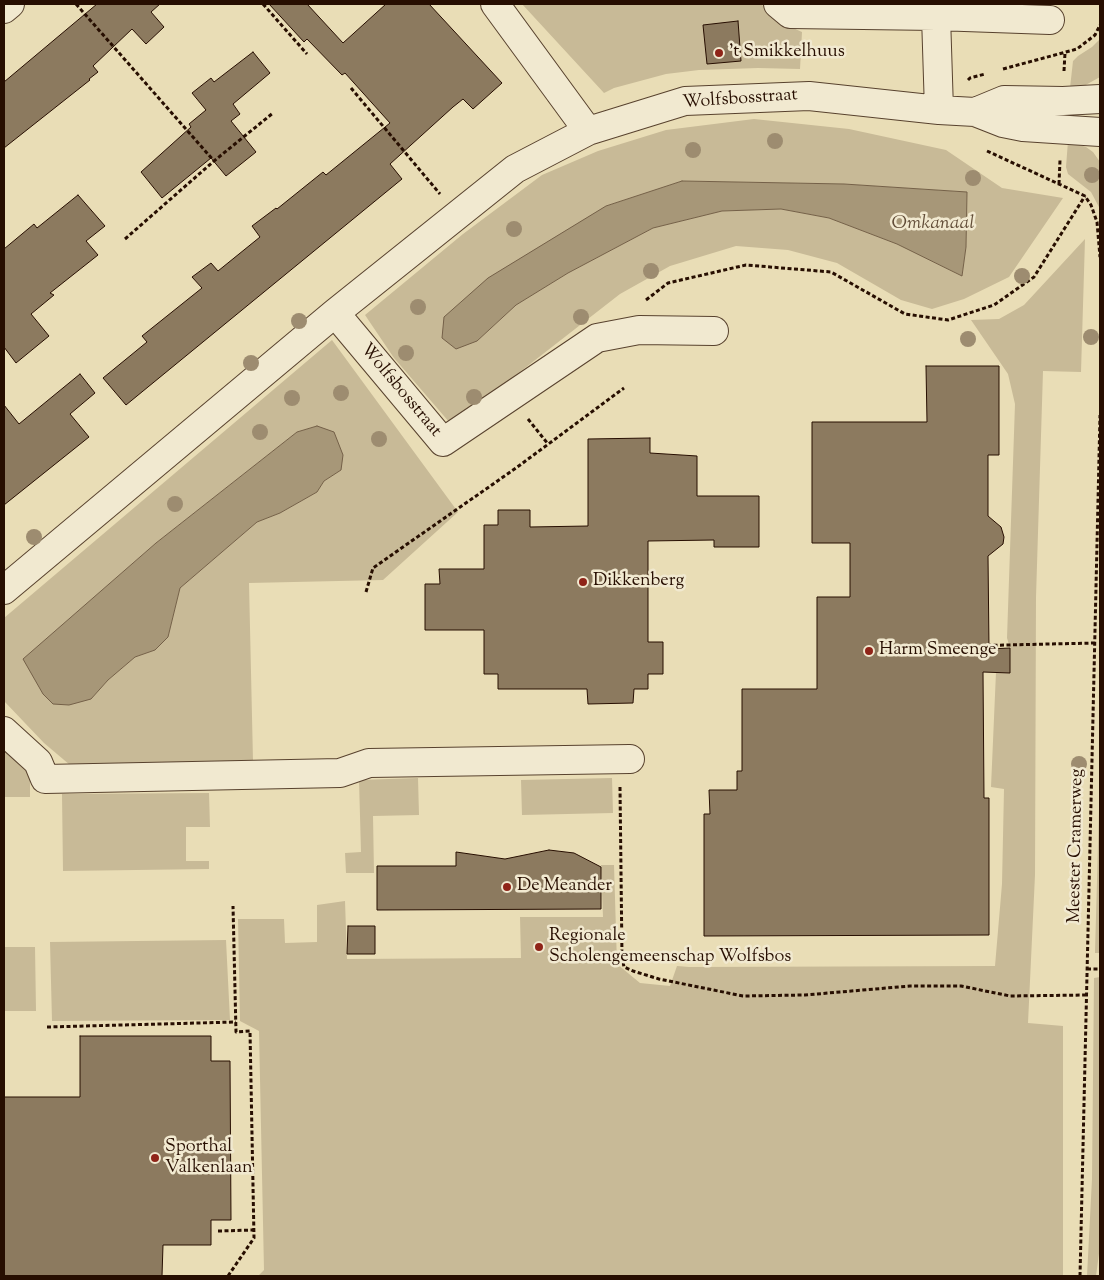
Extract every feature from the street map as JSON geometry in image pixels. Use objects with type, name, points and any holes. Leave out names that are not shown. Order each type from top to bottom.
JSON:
[{"type":"street","points":[[4,9],[10,4]]},
{"type":"street","points":[[495,4],[588,131]]},
{"type":"street","points":[[784,9],[1050,20]]},
{"type":"street","points":[[936,16],[939,110]]},
{"type":"street","name":"Wolfsbosstraat","points":[[4,590],[335,314],[515,169],[588,131],[685,101],[809,96],[975,112],[1003,123],[1023,127],[1100,132]]},
{"type":"street","name":"Wolfsbosstraat","points":[[975,112],[1004,100],[1063,101],[1100,99]]},
{"type":"street","name":"Wolfsbosstraat","points":[[335,314],[443,442],[597,338],[639,330],[714,332]]},
{"type":"street","points":[[4,731],[38,762],[45,779],[340,773],[369,763],[625,759]]},
{"type":"path","points":[[76,4],[214,161]]},
{"type":"path","points":[[263,4],[307,54]]},
{"type":"path","points":[[1065,53],[1077,49],[1095,35],[1100,25]]},
{"type":"path","points":[[351,88],[458,215]]},
{"type":"path","points":[[125,239],[214,161],[273,113]]},
{"type":"path","points":[[1059,184],[1086,196],[1092,205],[1099,222],[1100,257]]},
{"type":"path","points":[[644,301],[668,282],[746,265],[831,272],[905,314],[948,320],[994,305],[1034,276],[1086,196]]},
{"type":"path","points":[[366,592],[373,568],[624,388]]},
{"type":"path","name":"Meester Cramerweg","points":[[1080,1276],[1100,415]]},
{"type":"path","points":[[526,417],[548,444]]},
{"type":"path","points":[[961,646],[1095,643]]},
{"type":"path","points":[[625,759],[622,957],[624,967],[659,979],[743,996],[805,995],[910,986],[961,986],[1010,996],[1087,995]]},
{"type":"path","points":[[228,1276],[254,1238],[250,1031],[236,1032],[234,906]]},
{"type":"path","points":[[1088,969],[1100,969]]},
{"type":"path","points":[[47,1027],[236,1022]]},
{"type":"path","points":[[218,1232],[254,1230]]},
{"type":"shaded area","points":[[522,4],[761,4],[782,23],[802,32],[800,69],[699,70],[666,74],[614,88],[604,93]]},
{"type":"shaded area","points":[[1100,39],[1100,77],[1082,87],[1070,88],[1073,61]]},
{"type":"shaded area","points":[[754,119],[849,129],[946,150],[1002,188],[1063,198],[1009,277],[964,299],[932,309],[901,300],[837,263],[788,250],[736,246],[670,266],[620,294],[462,417],[450,423],[394,358],[365,315],[463,234],[542,175],[598,151],[666,130]],"holes":[[[682,181],[844,184],[967,192],[966,247],[962,276],[897,244],[829,218],[781,209],[722,211],[653,228],[568,273],[516,305],[477,341],[606,206]]]},
{"type":"shaded area","points":[[1068,141],[1086,147],[1093,152],[1100,162],[1100,209],[1091,192],[1068,174],[1066,167]]},
{"type":"shaded area","points":[[1085,239],[1081,372],[1043,371],[1036,597],[1035,875],[1028,1023],[1063,1026],[1063,1276],[258,1276],[264,1270],[259,1031],[240,1021],[238,919],[284,919],[285,943],[317,942],[317,905],[345,901],[347,959],[521,958],[520,917],[603,917],[601,865],[614,865],[617,964],[640,983],[670,986],[677,966],[995,966],[1002,884],[1004,789],[991,787],[996,672],[1010,672],[1010,648],[1007,638],[1015,404],[1008,374],[971,320],[999,319],[1024,305]]},
{"type":"shaded area","points":[[332,340],[458,512],[383,580],[249,583],[253,761],[70,765],[44,743],[4,701],[4,618]],"holes":[[[317,426],[341,470],[324,481],[317,492],[280,513],[257,522],[180,588],[168,637],[155,650],[135,657],[108,680],[91,699],[24,659],[156,543],[297,432]]]},
{"type":"shaded area","points":[[4,748],[20,761],[30,777],[30,797],[4,797]]},
{"type":"shaded area","points":[[1100,772],[1100,953],[1095,953]]},
{"type":"shaded area","points":[[418,778],[419,815],[373,816],[374,873],[346,873],[345,853],[361,852],[359,780]]},
{"type":"shaded area","points":[[612,778],[613,813],[522,815],[521,780]]},
{"type":"shaded area","points":[[209,793],[210,827],[186,827],[186,861],[209,861],[209,869],[63,871],[62,794]]},
{"type":"shaded area","points":[[226,940],[230,1020],[52,1021],[50,942]]},
{"type":"shaded area","points":[[4,947],[35,947],[36,1011],[4,1011]]},
{"type":"shaded area","points":[[1100,977],[1100,1246],[1096,1276],[1087,1276],[1092,1179],[1094,978]]},
{"type":"water","name":"Omkanaal","points":[[682,181],[844,184],[967,192],[966,247],[962,276],[897,244],[829,218],[781,209],[722,211],[653,228],[568,273],[516,305],[477,341],[456,349],[442,338],[444,317],[488,278],[606,206]]},
{"type":"water","points":[[317,426],[334,432],[343,455],[341,470],[324,481],[317,492],[280,513],[257,522],[180,588],[168,637],[155,650],[135,657],[108,680],[91,699],[69,705],[53,704],[43,694],[23,659],[156,543],[297,432]]},
{"type":"building","points":[[97,4],[160,4],[151,12],[164,27],[146,44],[132,29],[93,66],[98,72],[90,80],[4,148],[4,82]]},
{"type":"building","points":[[269,4],[307,4],[343,43],[386,4],[429,4],[502,83],[473,109],[463,99],[453,107],[390,164],[402,179],[126,405],[103,378],[147,342],[142,336],[202,288],[192,277],[211,263],[218,271],[260,237],[252,226],[277,209],[323,172],[326,175],[390,123],[345,73],[342,75],[307,39],[304,42]]},
{"type":"building","points":[[738,21],[741,61],[707,64],[703,25]]},
{"type":"building","points":[[253,52],[270,73],[233,104],[240,114],[231,121],[256,152],[226,176],[211,158],[162,198],[141,172],[191,127],[189,124],[206,110],[192,93],[211,78],[214,82]]},
{"type":"building","points":[[78,195],[105,226],[86,241],[98,255],[50,293],[54,295],[31,314],[49,336],[16,363],[4,347],[4,249],[34,224],[37,228]]},
{"type":"building","points":[[926,366],[999,366],[999,455],[988,455],[988,516],[1001,527],[1004,537],[1003,544],[988,556],[989,649],[1010,648],[1010,673],[983,672],[984,798],[989,798],[989,935],[704,936],[704,814],[710,814],[709,790],[737,790],[737,771],[742,771],[742,689],[817,689],[817,597],[850,597],[850,543],[812,543],[812,422],[927,422]]},
{"type":"building","points":[[80,374],[95,393],[70,414],[89,437],[4,505],[4,405],[19,424]]},
{"type":"building","points":[[650,438],[650,453],[697,456],[697,496],[759,496],[759,547],[714,547],[714,540],[648,541],[648,642],[663,642],[663,674],[648,674],[648,689],[634,689],[633,703],[588,704],[587,689],[498,689],[498,674],[484,674],[484,630],[425,630],[425,584],[440,584],[439,569],[484,569],[484,525],[498,525],[498,510],[530,510],[530,527],[588,526],[588,439]]},
{"type":"building","points":[[549,850],[574,853],[601,867],[601,909],[377,910],[377,866],[456,866],[456,852],[505,859]]},
{"type":"building","points":[[348,926],[375,926],[375,954],[347,954]]},
{"type":"building","name":"Sporthal Valkenlaan","points":[[80,1036],[211,1036],[211,1061],[230,1061],[231,1220],[211,1220],[211,1245],[163,1245],[162,1276],[4,1276],[4,1097],[80,1097]]},
{"type":"place","name":"'t Smikkelhuus","points":[[719,53]]},
{"type":"place","name":"Dikkenberg","points":[[583,582]]},
{"type":"place","name":"Harm Smeenge","points":[[869,651]]},
{"type":"place","name":"De Meander","points":[[507,887]]},
{"type":"place","name":"Regionale Scholengemeenschap Wolfsbos","points":[[539,947]]},
{"type":"place","name":"Sporthal Valkenlaan","points":[[155,1158]]}]
